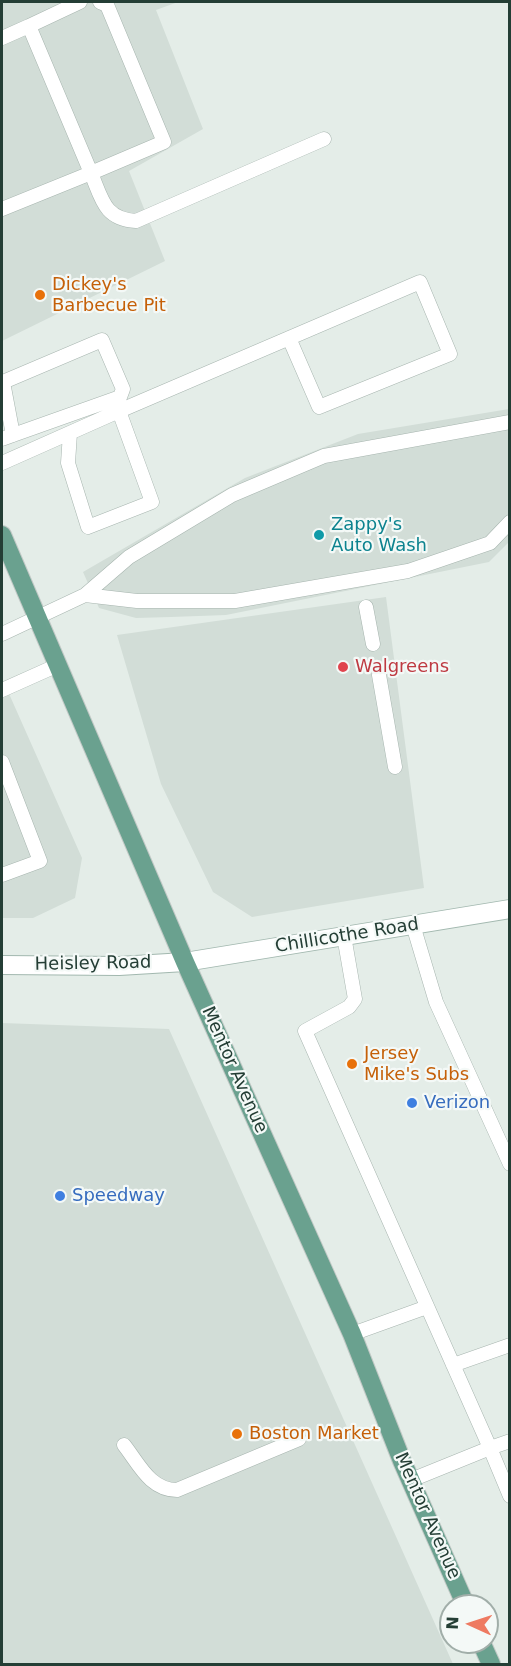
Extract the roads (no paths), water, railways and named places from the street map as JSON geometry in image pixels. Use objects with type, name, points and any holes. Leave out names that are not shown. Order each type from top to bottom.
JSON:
[{"type":"main road","name":"Mentor Avenue","points":[[2,535],[185,962],[352,1334],[411,1480],[461,1594]]},
{"type":"street","name":"Chillicothe Road","points":[[185,962],[510,909]]},
{"type":"street","name":"Heisley Road","points":[[2,965],[119,966],[185,962]]},
{"type":"lane","points":[[2,38],[80,2]]},
{"type":"lane","points":[[2,209],[164,142],[107,5],[100,2]]},
{"type":"lane","points":[[29,26],[108,211],[121,220],[136,221],[324,139]]},
{"type":"lane","points":[[2,463],[119,411],[289,338],[420,282],[450,354],[319,407],[289,338]]},
{"type":"lane","points":[[102,340],[123,389],[120,397],[7,437],[3,382],[102,340]]},
{"type":"lane","points":[[70,433],[68,463],[88,527],[153,502],[119,411]]},
{"type":"lane","points":[[2,634],[85,595],[129,557],[232,495],[324,456],[510,423]]},
{"type":"lane","points":[[85,595],[137,601],[235,602],[408,571],[490,543],[510,522]]},
{"type":"lane","points":[[366,607],[373,644]]},
{"type":"lane","points":[[2,690],[58,666]]},
{"type":"lane","points":[[379,675],[395,767]]},
{"type":"lane","points":[[2,762],[40,861],[2,875]]},
{"type":"lane","points":[[413,925],[436,1002],[510,1164]]},
{"type":"lane","points":[[344,936],[355,999],[349,1007],[305,1031],[510,1496]]},
{"type":"lane","points":[[352,1334],[427,1307]]},
{"type":"lane","points":[[453,1365],[510,1345]]},
{"type":"lane","points":[[124,1445],[143,1474],[167,1490],[177,1490],[298,1439]]},
{"type":"lane","points":[[411,1480],[510,1441]]},
{"type":"place","name":"Dickey's Barbecue Pit","points":[[40,295]]},
{"type":"place","name":"Zappy's Auto Wash","points":[[319,535]]},
{"type":"place","name":"Walgreens","points":[[343,667]]},
{"type":"place","name":"Jersey Mike's Subs","points":[[352,1064]]},
{"type":"place","name":"Verizon","points":[[412,1103]]},
{"type":"place","name":"Speedway","points":[[60,1196]]},
{"type":"place","name":"Boston Market","points":[[237,1434]]}]
